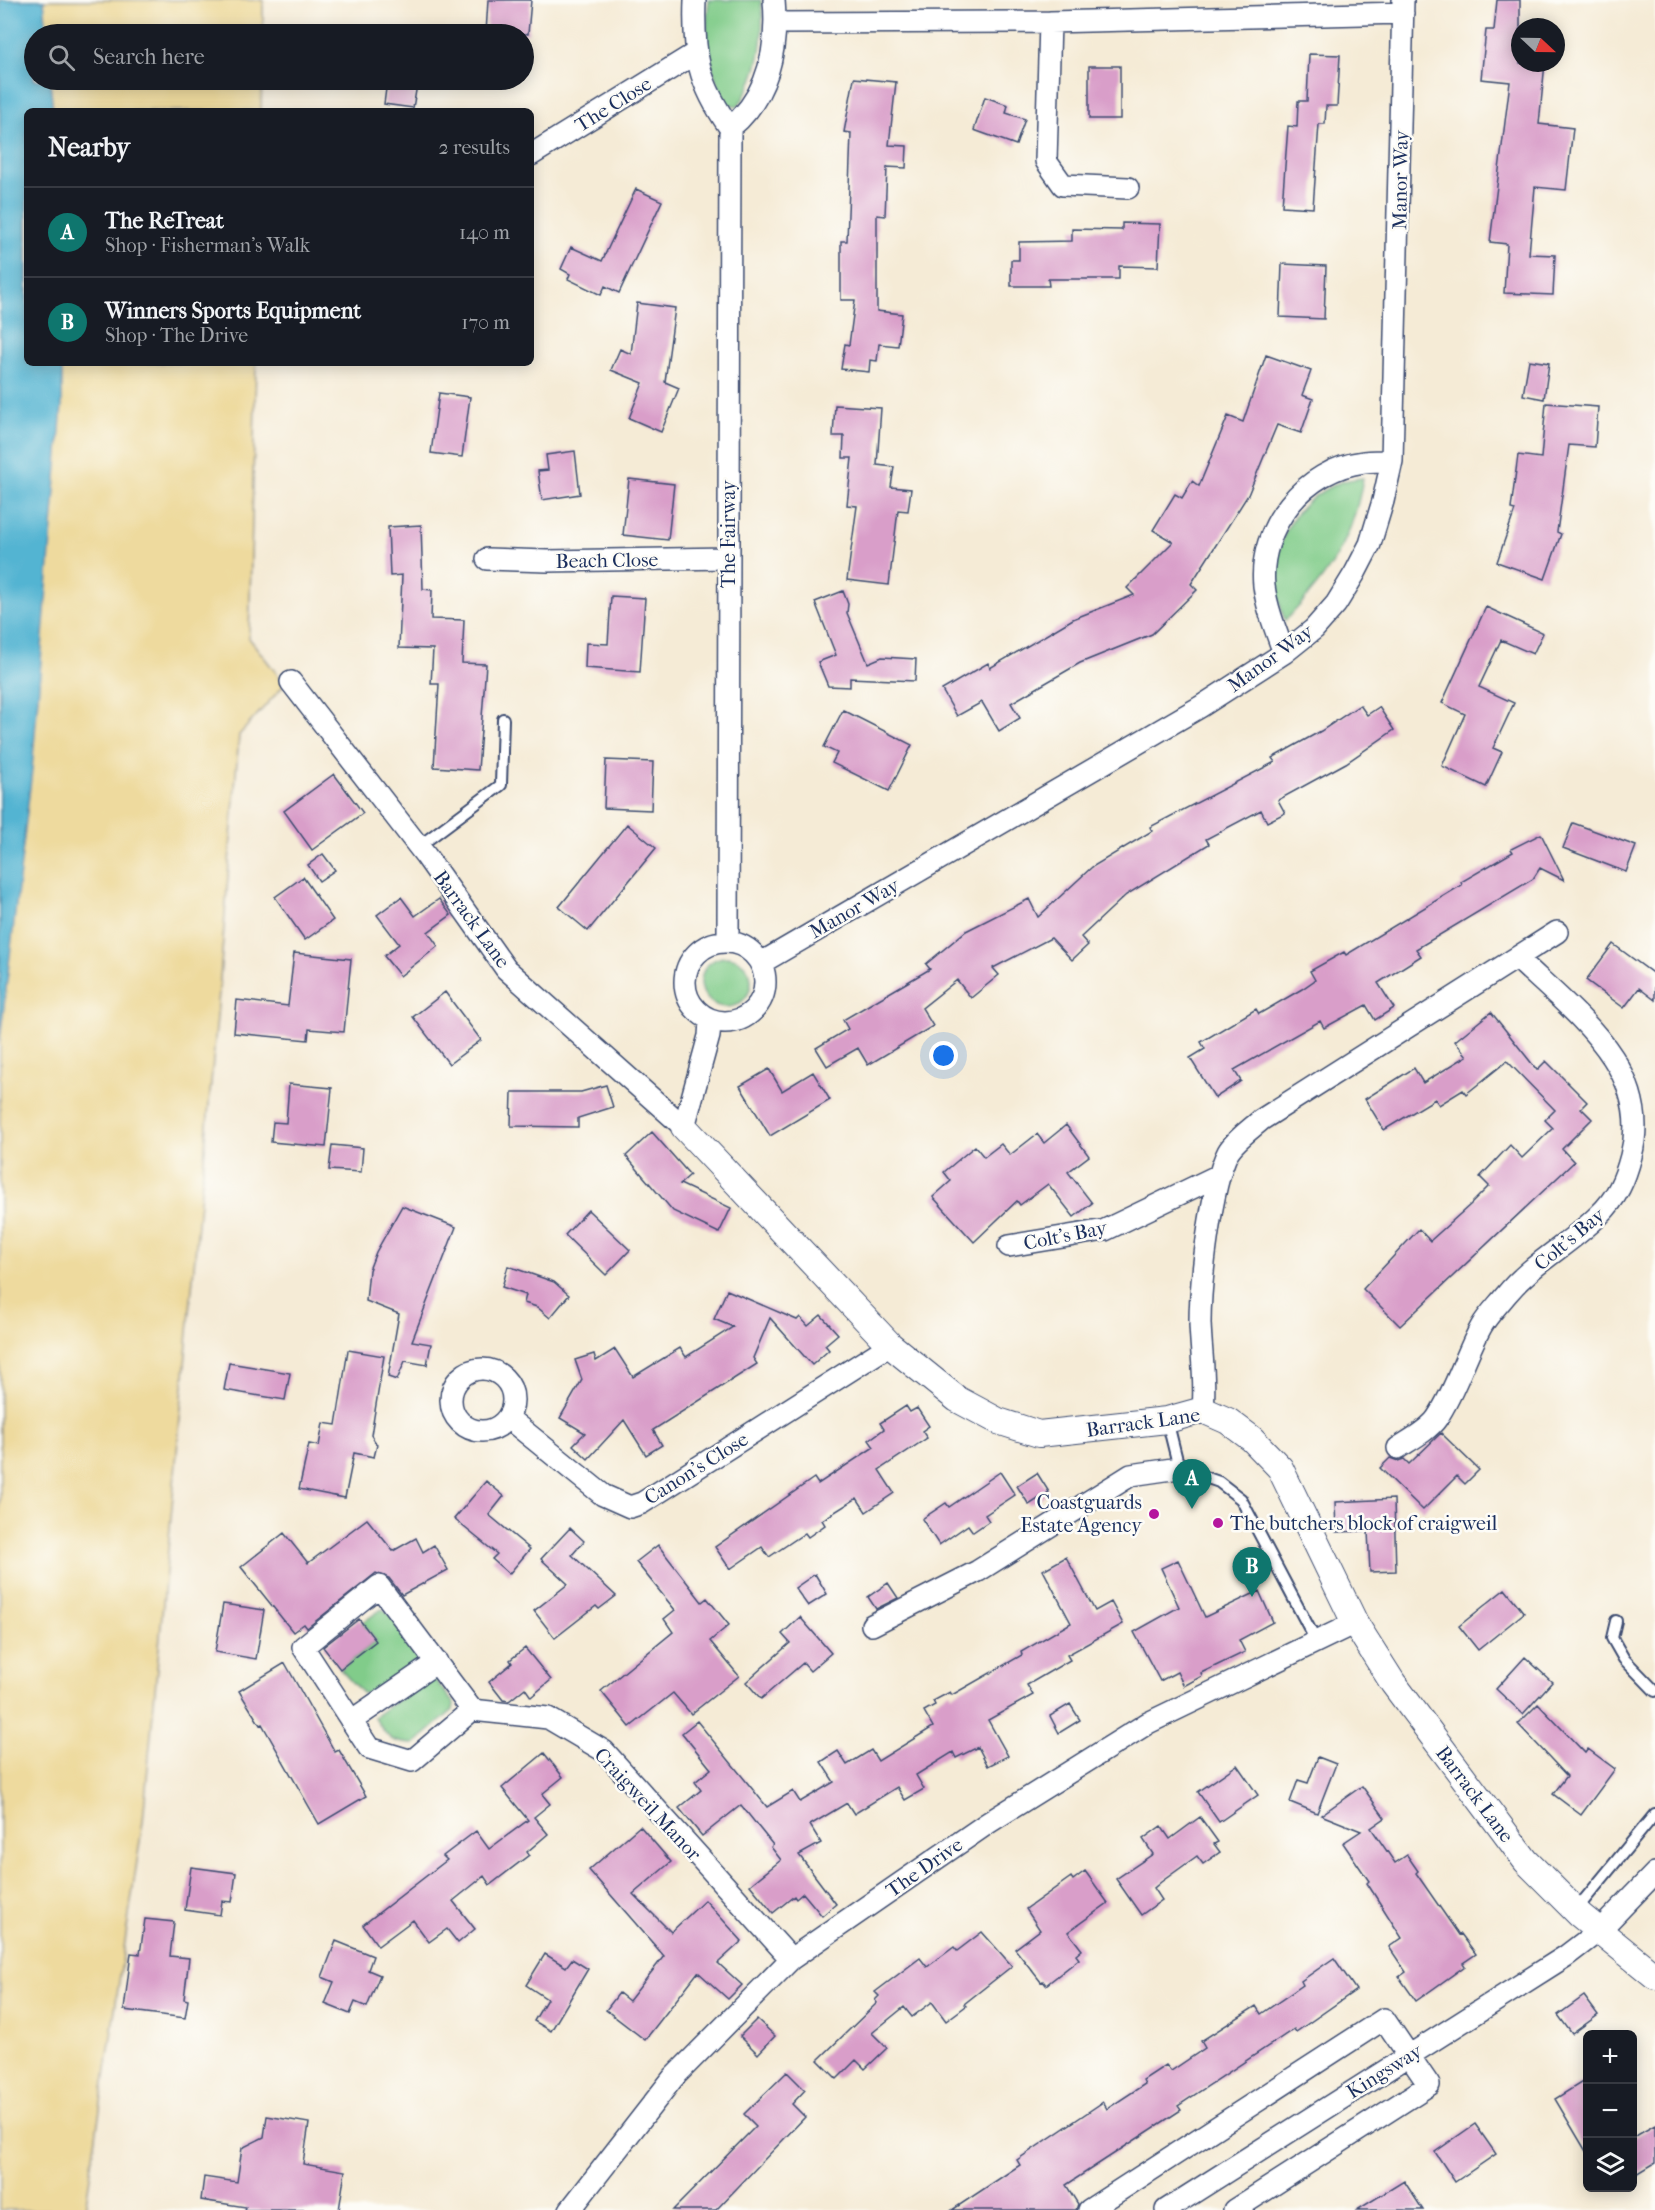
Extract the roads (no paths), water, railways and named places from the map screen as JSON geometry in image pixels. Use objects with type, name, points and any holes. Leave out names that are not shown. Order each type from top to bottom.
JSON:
[{"type":"street","points":[[695,0],[694,54],[711,97],[730,128],[744,116],[763,86],[774,48],[776,23],[774,0]]},
{"type":"street","points":[[776,23],[1050,22],[1403,7]]},
{"type":"street","name":"Manor Way","points":[[760,963],[1200,706],[1284,653],[1314,629],[1336,604],[1370,544],[1392,461],[1403,7]]},
{"type":"street","points":[[1050,22],[1046,161],[1064,185],[1128,188]]},
{"type":"street","name":"The Close","points":[[534,153],[694,54]]},
{"type":"street","name":"The Fairway","points":[[728,941],[730,128]]},
{"type":"street","points":[[1284,653],[1267,606],[1264,584],[1269,539],[1281,517],[1295,496],[1315,481],[1362,462],[1392,461]]},
{"type":"street","name":"Beach Close","points":[[487,559],[547,561],[728,558]]},
{"type":"street","name":"Barrack Lane","points":[[291,682],[418,847],[506,969],[684,1127],[890,1345],[957,1399],[998,1421],[1039,1434],[1167,1420],[1203,1410],[1228,1421],[1252,1439],[1280,1468],[1355,1623],[1393,1683],[1526,1861],[1576,1911],[1655,1976]]},
{"type":"street","points":[[1203,1410],[1206,1384],[1200,1322],[1218,1176],[1229,1149],[1261,1120],[1518,959],[1557,932]]},
{"type":"street","points":[[728,941],[740,944],[752,952],[760,963],[765,986],[755,1008],[735,1020],[710,1021],[691,1003],[685,979],[694,956],[703,948],[728,941]]},
{"type":"street","name":"Colt's Bay","points":[[1398,1448],[1437,1420],[1482,1325],[1509,1292],[1549,1255],[1598,1216],[1616,1197],[1627,1172],[1636,1140],[1633,1102],[1617,1060],[1593,1029],[1518,959]]},
{"type":"street","points":[[684,1127],[709,1036],[710,1021]]},
{"type":"street","name":"Colt's Bay","points":[[1010,1246],[1105,1230],[1218,1176]]},
{"type":"street","name":"Canon's Close","points":[[507,1418],[603,1496],[630,1507],[642,1503],[890,1345]]},
{"type":"street","points":[[872,1625],[978,1571],[1131,1475],[1179,1468]]},
{"type":"street","points":[[379,1586],[437,1662],[472,1710],[412,1761],[369,1748],[303,1647],[379,1586]]},
{"type":"street","name":"The Drive","points":[[570,2210],[673,2078],[791,1959],[988,1823],[1148,1723],[1355,1623]]},
{"type":"street","points":[[351,1721],[437,1662]]},
{"type":"street","name":"Craigweil Manor","points":[[472,1710],[548,1718],[604,1751],[791,1959]]},
{"type":"street","name":"Kingsway","points":[[1166,2210],[1566,1956],[1600,1930],[1655,1873]]},
{"type":"street","points":[[1089,2210],[1384,2019],[1429,2085],[1234,2210]]},
{"type":"lane","points":[[418,847],[501,785],[503,719]]},
{"type":"lane","points":[[1167,1420],[1179,1468],[1219,1482],[1241,1500],[1316,1641]]},
{"type":"lane","points":[[1616,1621],[1612,1638],[1624,1659],[1655,1691]]},
{"type":"lane","points":[[1576,1911],[1655,1814]]},
{"type":"water","points":[[0,0],[44,0],[46,24],[24,24],[24,90],[51,90],[53,108],[24,108],[24,366],[62,366],[62,405],[32,770],[0,1040]]},
{"type":"place","name":"The ReTreat","points":[[1192,1509]]},
{"type":"place","name":"Coastguards Estate Agency","points":[[1154,1514]]},
{"type":"place","name":"The butchers block of craigweil","points":[[1218,1523]]},
{"type":"place","name":"Winners Sports Equipment","points":[[1252,1597]]}]
